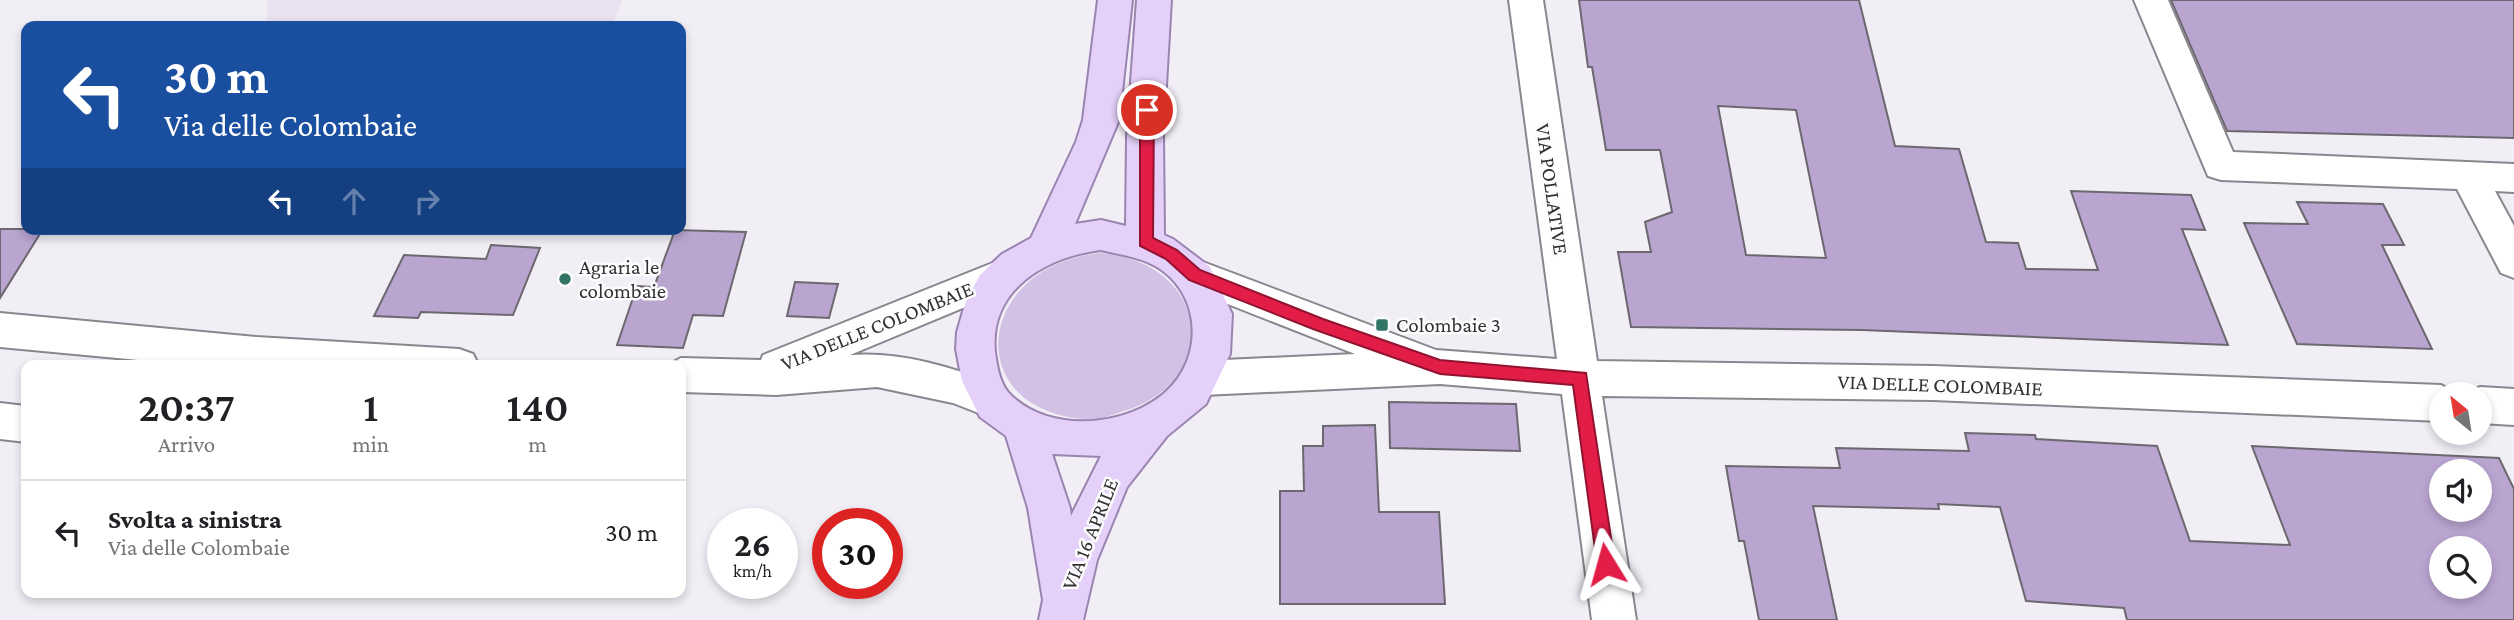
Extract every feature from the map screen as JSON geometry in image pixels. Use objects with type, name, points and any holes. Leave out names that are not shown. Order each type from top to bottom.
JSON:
[{"type":"main road","points":[[1046,246],[1094,142],[1101,120],[1115,0]]},
{"type":"main road","points":[[1146,242],[1145,137],[1154,0]]},
{"type":"main road","points":[[1101,234],[1146,242],[1171,254],[1195,275],[1207,295],[1215,322],[1215,341],[1203,378],[1185,401],[1151,426],[1098,441],[1081,441],[1052,437],[1022,424],[989,399],[975,358],[975,335],[986,299],[1005,274],[1046,246],[1101,234]]},
{"type":"main road","name":"VIA 16 APRILE","points":[[1022,424],[1049,508],[1062,610]]},
{"type":"main road","name":"VIA 16 APRILE","points":[[1062,610],[1098,503],[1121,460],[1151,426]]},
{"type":"street","name":"VIA POLLATIVE","points":[[1526,0],[1614,620]]},
{"type":"street","points":[[2151,0],[2221,166],[2514,178]]},
{"type":"street","points":[[2468,176],[2514,262]]},
{"type":"street","name":"VIA DELLE COLOMBAIE","points":[[749,378],[1005,274]]},
{"type":"street","name":"VIA DELLE COLOMBAIE","points":[[1195,275],[1318,324],[1440,367]]},
{"type":"street","points":[[0,330],[158,356],[278,360]]},
{"type":"street","name":"VIA DELLE COLOMBAIE","points":[[1203,378],[1440,367],[1581,378],[1933,383],[2429,403]]},
{"type":"street","name":"VIA DELLE COLOMBAIE","points":[[686,375],[749,378],[877,370],[956,386],[989,399]]},
{"type":"street","points":[[2492,406],[2514,407]]},
{"type":"street","points":[[0,421],[21,423]]},
{"type":"shaded area","points":[[267,0],[622,0],[614,21],[267,21]]},
{"type":"shaded area","points":[[1100,253],[1137,261],[1165,277],[1183,299],[1191,325],[1189,351],[1177,376],[1155,397],[1103,418],[1084,419],[1044,410],[1017,391],[1002,366],[999,337],[1007,309],[1027,283],[1058,263]]},
{"type":"building","points":[[1579,0],[1859,0],[1895,146],[1959,149],[1986,242],[2018,243],[2026,269],[2098,270],[2071,191],[2191,195],[2205,230],[2182,229],[2228,345],[1862,330],[1631,327],[1618,252],[1651,252],[1645,222],[1672,212],[1660,150],[1606,150],[1592,67],[1588,67]],"holes":[[[1718,106],[1796,110],[1826,258],[1746,255]]]},
{"type":"building","points":[[2171,0],[2514,0],[2514,138],[2227,131]]},
{"type":"building","points":[[2297,202],[2383,204],[2404,245],[2382,245],[2432,349],[2297,344],[2244,223],[2308,224]]},
{"type":"building","points":[[0,229],[21,229],[21,235],[39,235],[0,298]]},
{"type":"building","points":[[686,230],[746,232],[723,316],[693,315],[683,348],[617,345],[637,286],[654,287],[673,235],[686,235]]},
{"type":"building","points":[[491,245],[540,248],[513,315],[421,312],[418,318],[374,316],[404,255],[486,259]]},
{"type":"building","points":[[795,282],[838,284],[829,318],[787,316]]},
{"type":"building","points":[[1389,402],[1516,404],[1520,451],[1390,448]]},
{"type":"building","points":[[1375,425],[1379,512],[1439,512],[1445,604],[1280,604],[1280,491],[1304,491],[1303,446],[1323,446],[1323,426]]},
{"type":"building","points":[[1965,433],[2035,435],[2036,439],[2157,446],[2190,541],[2290,545],[2252,446],[2499,458],[2514,489],[2514,620],[2127,620],[2124,608],[2026,601],[2000,507],[1938,504],[1939,509],[1813,506],[1837,620],[1759,620],[1744,541],[1739,541],[1726,466],[1840,468],[1836,448],[1969,451]]},
{"type":"place","name":"Agraria le colombaie","points":[[565,279]]},
{"type":"place","name":"Colombaie 3","points":[[1382,325]]},
{"type":"route","points":[[1147,110],[1146,242],[1171,254],[1195,275],[1318,324],[1440,367],[1581,378],[1606,564]]}]
